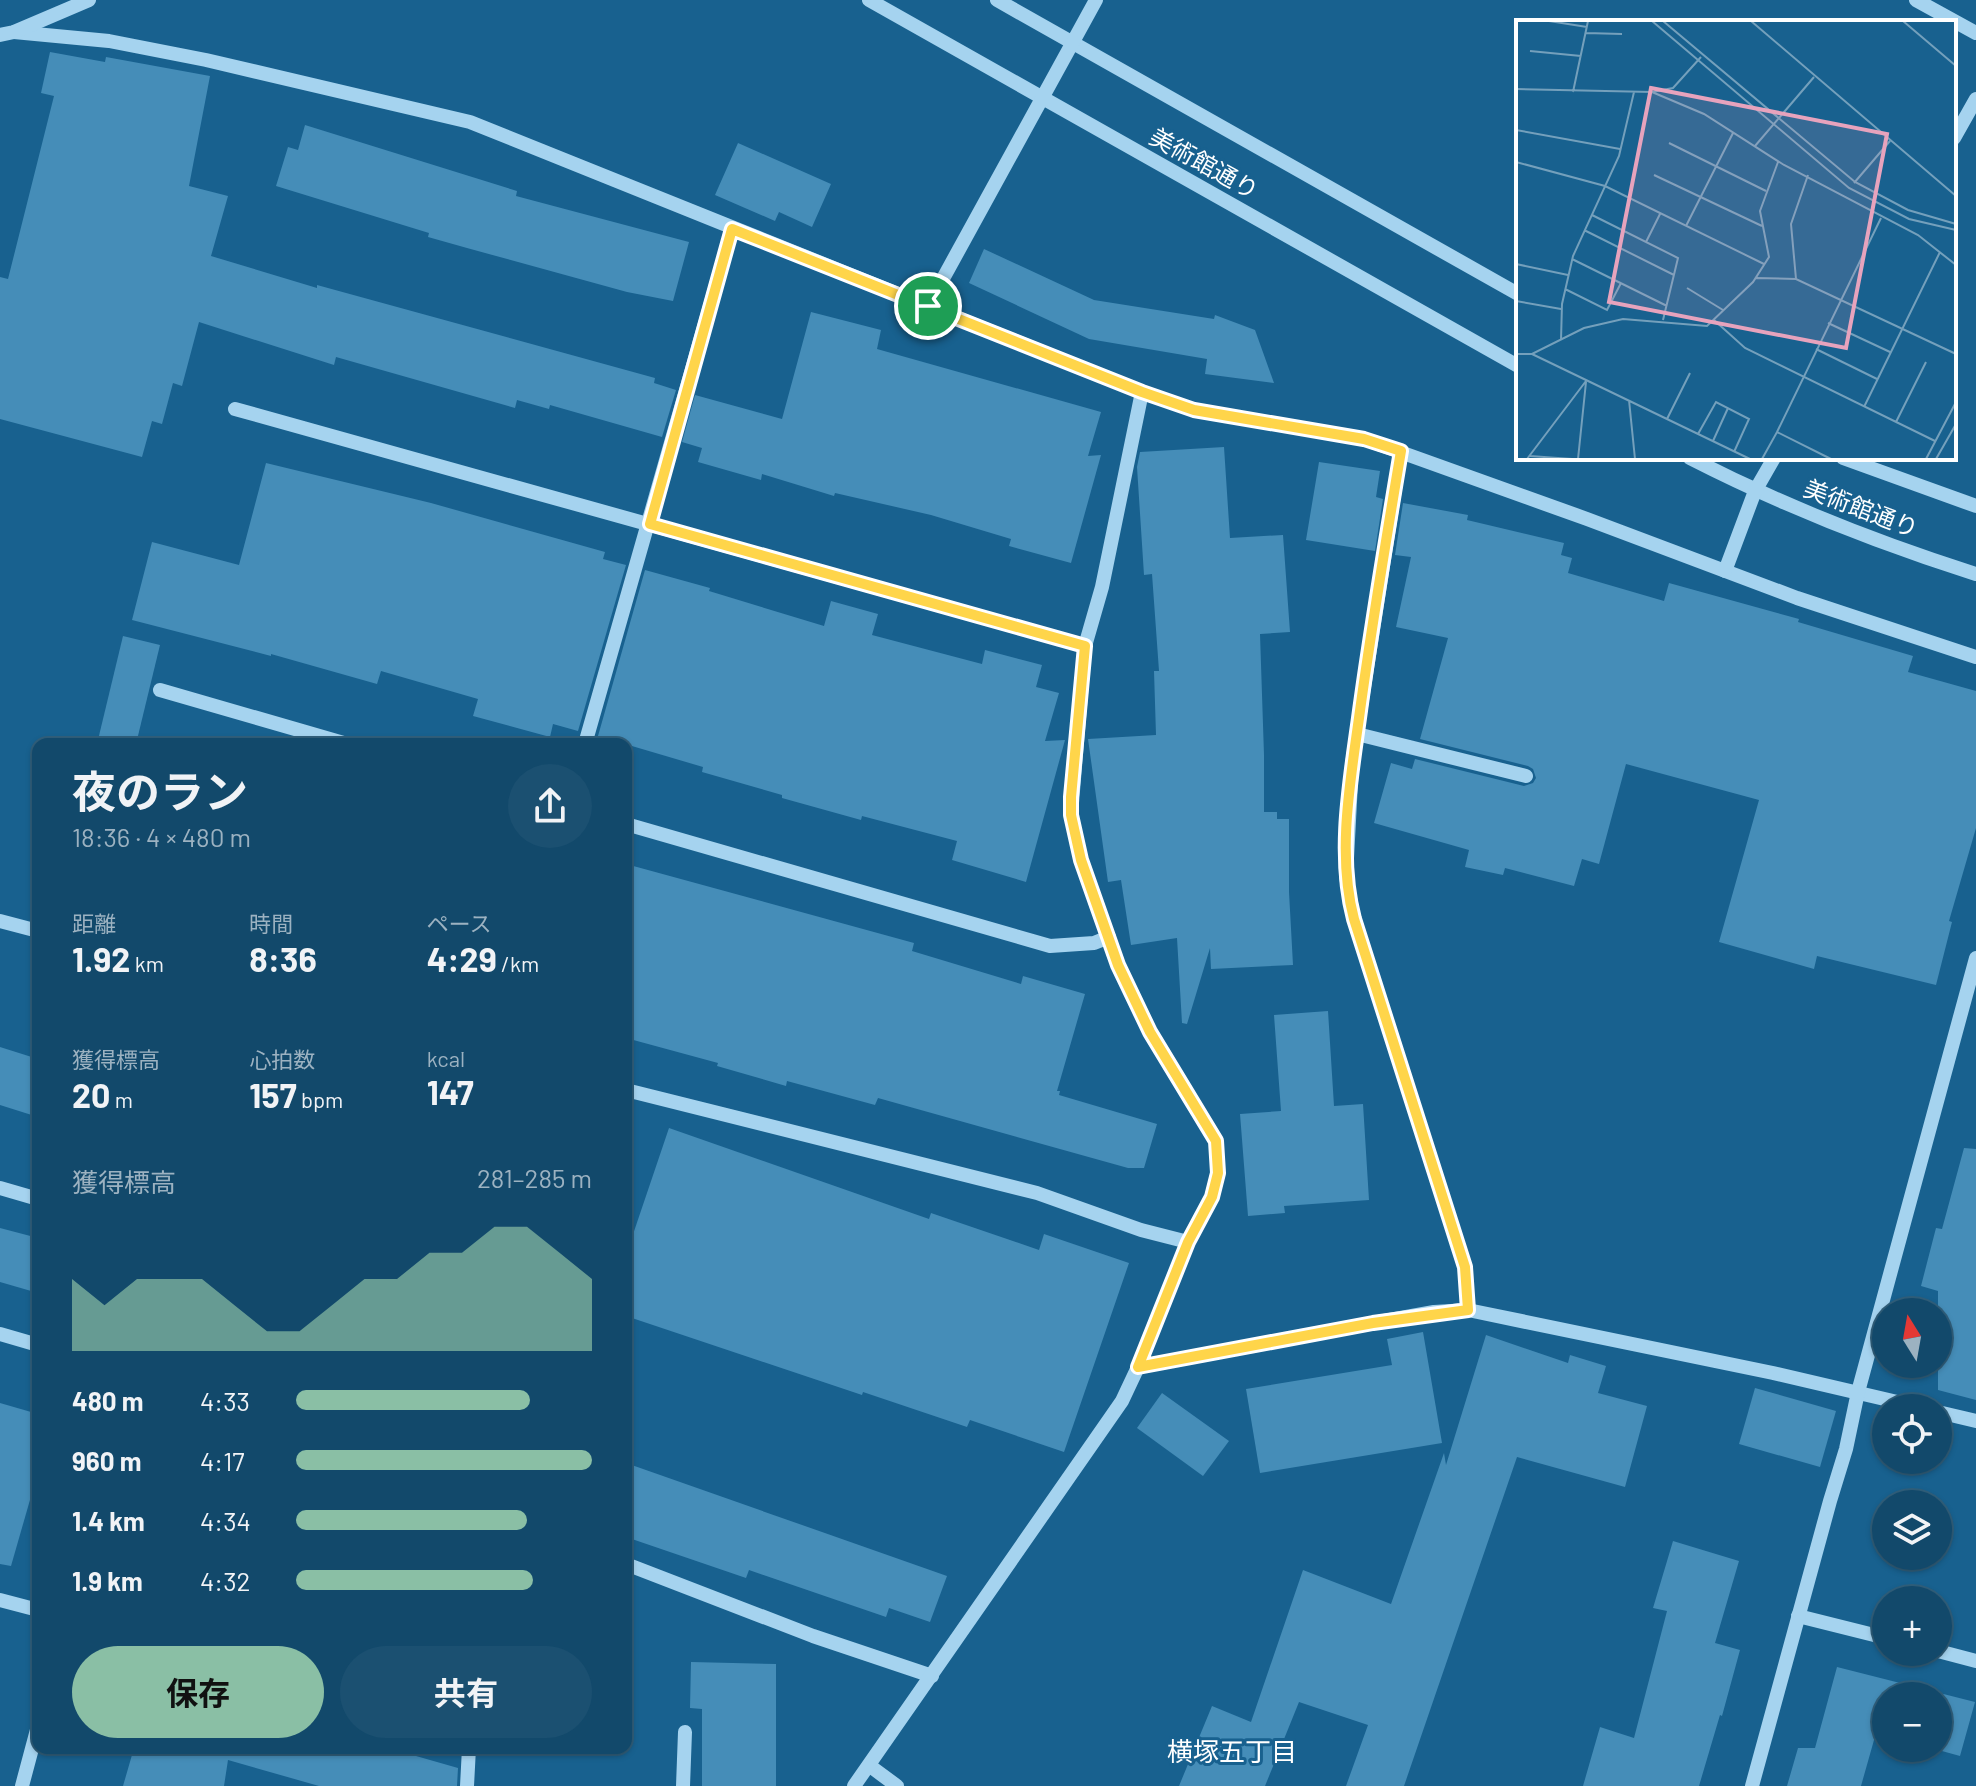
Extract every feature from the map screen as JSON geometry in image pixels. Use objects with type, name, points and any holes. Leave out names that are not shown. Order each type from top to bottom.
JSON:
[{"type":"street","points":[[7,34],[89,0]]},
{"type":"street","name":"美術館通り","points":[[869,0],[1516,365]]},
{"type":"street","name":"美術館通り","points":[[997,0],[1516,293]]},
{"type":"street","points":[[928,306],[1096,0]]},
{"type":"street","points":[[1916,0],[1952,20]]},
{"type":"street","points":[[1956,22],[1976,33]]},
{"type":"street","points":[[7,34],[109,41],[192,57],[470,122],[1142,392],[1194,410],[1364,439],[1797,598],[1976,657]]},
{"type":"street","points":[[1956,134],[1976,99]]},
{"type":"street","points":[[587,738],[732,229]]},
{"type":"street","points":[[854,1786],[1122,1401],[1188,1242],[1212,1197],[1218,1173],[1216,1141],[1150,1032],[1118,965],[1081,860],[1071,815],[1085,646],[1102,587],[1142,392]]},
{"type":"street","points":[[235,409],[1085,646]]},
{"type":"street","points":[[1401,451],[1357,734],[1346,877],[1349,898],[1465,1267],[1468,1310]]},
{"type":"street","name":"美術館通り","points":[[1694,460],[1755,491],[1852,531],[1976,574]]},
{"type":"street","points":[[1725,571],[1755,491],[1773,460]]},
{"type":"street","name":"美術館通り","points":[[1849,460],[1976,506]]},
{"type":"street","points":[[160,690],[326,738]]},
{"type":"street","points":[[1357,734],[1526,776]]},
{"type":"street","points":[[632,826],[1050,946],[1094,943],[1109,937]]},
{"type":"street","points":[[0,921],[32,929]]},
{"type":"street","points":[[1752,1786],[1846,1449],[1858,1392],[1976,958]]},
{"type":"street","points":[[632,1092],[1037,1193],[1141,1230],[1188,1242]]},
{"type":"street","points":[[0,1188],[32,1197]]},
{"type":"street","points":[[1138,1367],[1373,1323],[1468,1310],[1872,1395]]},
{"type":"street","points":[[0,1334],[32,1343]]},
{"type":"street","points":[[1952,1415],[1976,1421]]},
{"type":"street","points":[[632,1566],[813,1636],[932,1676]]},
{"type":"street","points":[[0,1600],[32,1608]]},
{"type":"street","points":[[1798,1616],[1872,1634]]},
{"type":"street","points":[[1952,1655],[1976,1661]]},
{"type":"street","points":[[683,1786],[685,1732]]},
{"type":"street","points":[[22,1786],[32,1748]]},
{"type":"street","points":[[467,1786],[469,1754]]},
{"type":"street","points":[[870,1766],[897,1786]]},
{"type":"building","points":[[50,52],[105,62],[106,57],[210,76],[189,186],[228,196],[211,256],[317,288],[317,285],[655,378],[654,383],[676,390],[662,437],[550,405],[549,409],[517,400],[515,408],[336,357],[334,365],[199,322],[182,386],[173,383],[162,424],[152,421],[142,457],[0,419],[0,277],[8,279],[54,96],[41,93]]},
{"type":"building","points":[[305,125],[517,191],[516,196],[689,242],[673,301],[627,292],[428,237],[429,233],[276,186],[288,147],[298,150]]},
{"type":"building","points":[[738,143],[831,184],[812,227],[779,212],[775,221],[715,195]]},
{"type":"building","points":[[984,249],[1094,300],[1214,319],[1215,315],[1255,330],[1274,383],[1205,374],[1207,359],[1089,339],[969,283]]},
{"type":"building","points":[[811,312],[881,330],[877,349],[1101,412],[1088,456],[1101,455],[1071,563],[1009,546],[1011,539],[931,515],[835,493],[834,496],[762,474],[761,480],[698,462],[702,448],[682,442],[695,395],[782,419]]},
{"type":"building","points":[[1224,447],[1230,538],[1283,535],[1290,632],[1260,634],[1264,812],[1277,812],[1277,819],[1289,819],[1293,965],[1211,969],[1210,948],[1187,1024],[1182,1023],[1177,938],[1131,945],[1121,880],[1108,882],[1088,739],[1156,735],[1154,671],[1159,671],[1152,574],[1144,575],[1137,467],[1140,452]]},
{"type":"building","points":[[1319,462],[1380,471],[1376,497],[1383,499],[1375,551],[1306,540]]},
{"type":"building","points":[[266,463],[431,503],[605,552],[603,559],[626,565],[578,731],[553,724],[550,737],[473,716],[478,699],[381,671],[377,684],[132,620],[152,542],[239,565]]},
{"type":"building","points":[[1403,503],[1468,515],[1467,520],[1564,543],[1561,555],[1572,558],[1568,573],[1664,601],[1669,583],[1799,619],[1798,622],[1913,656],[1908,672],[1976,691],[1976,828],[1949,921],[1952,922],[1936,985],[1817,956],[1814,969],[1719,942],[1759,800],[1626,764],[1599,864],[1582,859],[1574,886],[1505,868],[1503,875],[1465,867],[1469,850],[1374,823],[1391,763],[1412,769],[1415,759],[1524,786],[1533,783],[1536,778],[1533,769],[1528,766],[1420,739],[1448,638],[1396,627],[1411,557],[1395,555]]},
{"type":"building","points":[[645,570],[824,626],[831,601],[878,614],[872,635],[982,664],[985,650],[1042,665],[1036,687],[1059,693],[1045,741],[1065,740],[1026,882],[952,860],[957,841],[862,816],[861,820],[782,798],[782,795],[702,772],[703,767],[632,746],[632,738],[598,736]]},
{"type":"building","points":[[123,636],[160,645],[137,738],[98,738]]},
{"type":"building","points":[[632,866],[914,943],[912,951],[1021,984],[1023,976],[1085,994],[1057,1091],[1060,1091],[1059,1095],[1157,1124],[1144,1168],[1128,1168],[878,1098],[875,1105],[787,1081],[786,1086],[717,1066],[718,1063],[632,1040]]},
{"type":"building","points":[[1328,1011],[1334,1106],[1363,1104],[1369,1200],[1284,1206],[1285,1213],[1248,1216],[1240,1114],[1281,1111],[1274,1015]]},
{"type":"building","points":[[0,1047],[32,1057],[32,1115],[0,1105]]},
{"type":"building","points":[[669,1128],[929,1219],[931,1213],[1039,1250],[1044,1234],[1129,1263],[1064,1452],[970,1420],[967,1427],[863,1392],[862,1395],[632,1318],[632,1237]]},
{"type":"building","points":[[1964,1148],[1976,1149],[1976,1400],[1938,1390],[1938,1378],[1952,1378],[1952,1298],[1938,1298],[1938,1291],[1921,1286],[1936,1228],[1942,1229]]},
{"type":"building","points":[[0,1228],[32,1236],[32,1291],[0,1282]]},
{"type":"building","points":[[1423,1332],[1442,1443],[1260,1473],[1246,1389],[1392,1365],[1387,1339]]},
{"type":"building","points":[[1486,1335],[1568,1363],[1570,1355],[1606,1366],[1598,1393],[1647,1406],[1625,1487],[1517,1457],[1404,1786],[1346,1786],[1368,1725],[1299,1702],[1265,1786],[1179,1786],[1212,1706],[1251,1722],[1303,1570],[1391,1604],[1444,1453],[1446,1465]]},
{"type":"building","points":[[1755,1388],[1836,1411],[1820,1467],[1739,1444]]},
{"type":"building","points":[[1162,1393],[1229,1441],[1203,1476],[1137,1428]]},
{"type":"building","points":[[0,1403],[32,1412],[32,1493],[11,1566],[0,1564]]},
{"type":"building","points":[[632,1465],[947,1576],[930,1622],[889,1608],[886,1617],[749,1570],[746,1578],[632,1539]]},
{"type":"building","points":[[1673,1541],[1739,1561],[1715,1643],[1740,1650],[1699,1786],[1583,1786],[1600,1727],[1634,1738],[1667,1611],[1653,1608]]},
{"type":"building","points":[[691,1662],[776,1664],[776,1786],[702,1786],[702,1709],[690,1708]]},
{"type":"building","points":[[1837,1667],[1896,1682],[1872,1682],[1872,1747],[1861,1786],[1787,1786],[1798,1748],[1815,1748]]},
{"type":"building","points":[[1952,1696],[1975,1702],[1960,1756],[1952,1754]]},
{"type":"building","points":[[132,1754],[409,1754],[458,1768],[457,1786],[319,1786],[228,1760],[224,1786],[123,1786]]},
{"type":"district","name":"横塚五丁目","points":[[1232,1752]]},
{"type":"route","points":[[732,229],[928,306],[1194,410],[1364,439],[1401,451],[1352,764],[1346,877],[1354,919],[1465,1267],[1468,1310],[1434,1312],[1138,1367],[1188,1242],[1212,1197],[1218,1160],[1216,1141],[1150,1032],[1118,965],[1081,860],[1071,815],[1071,797],[1085,646],[650,524],[732,229]]}]
